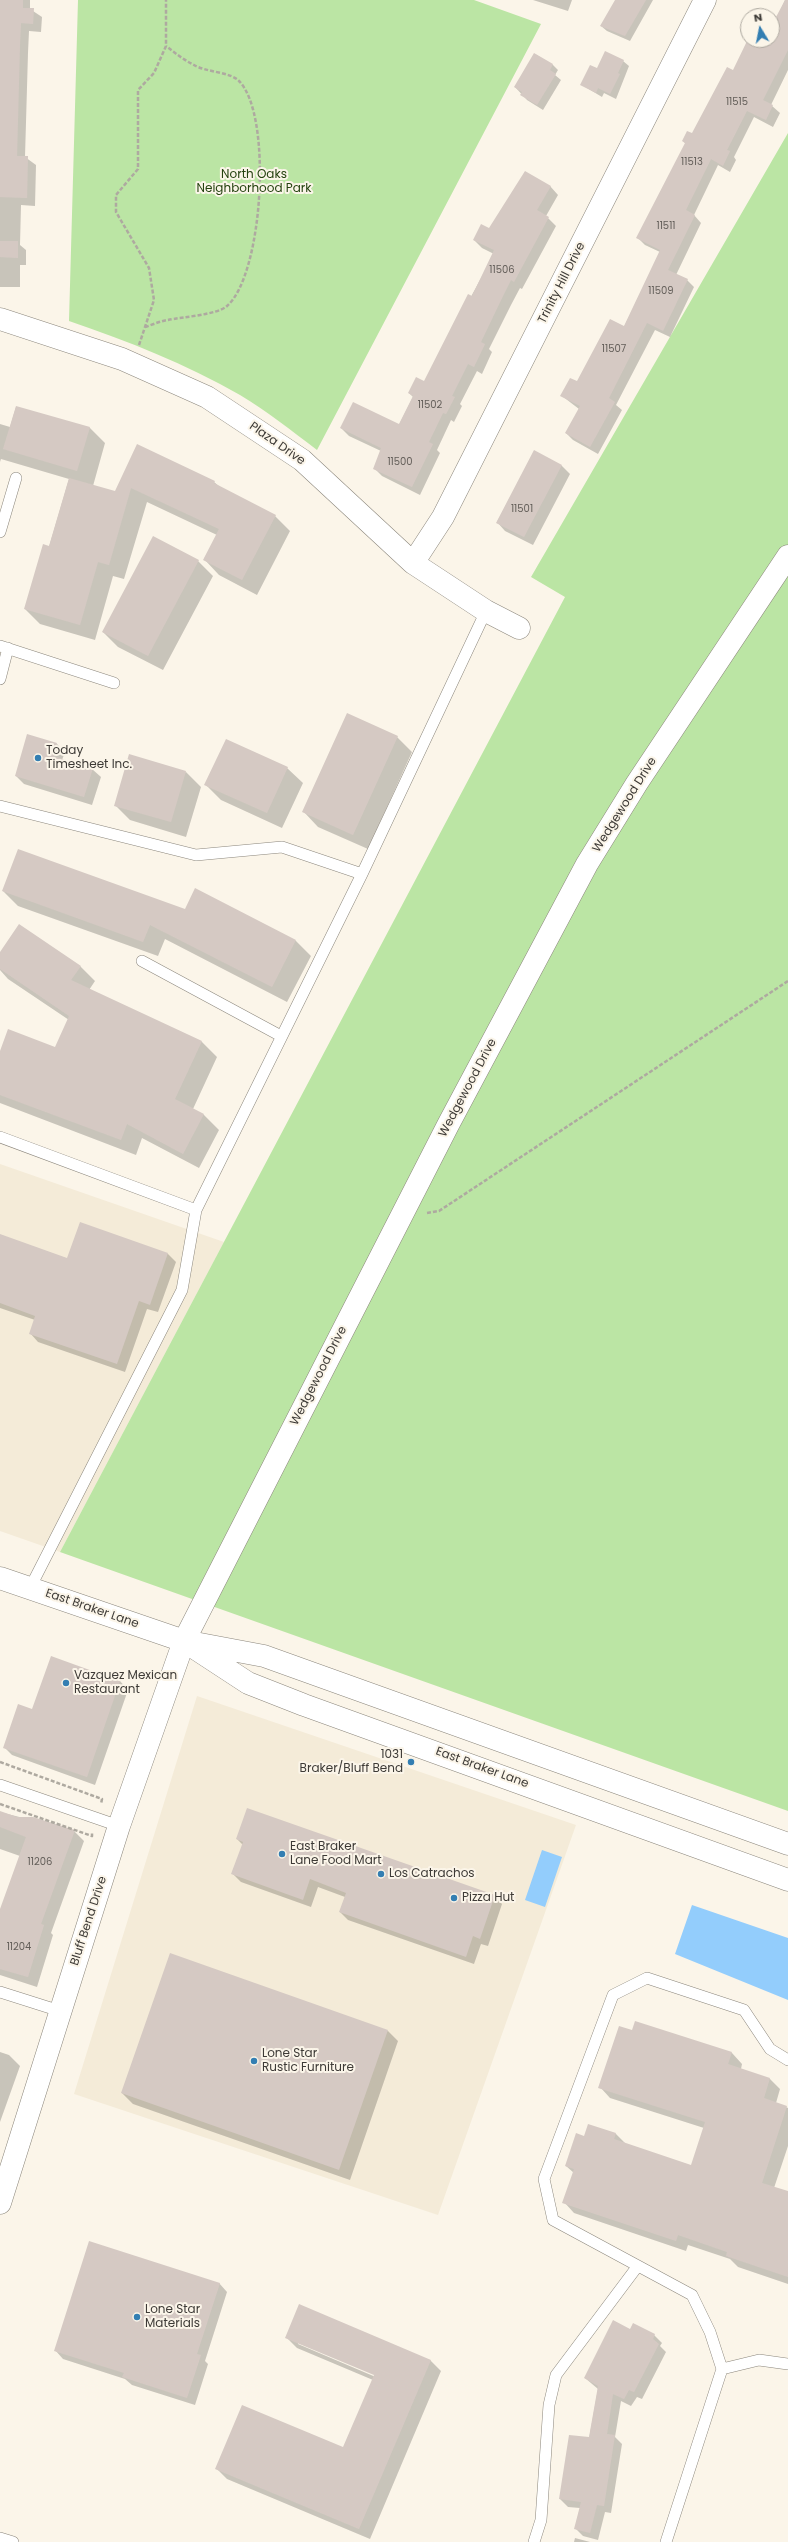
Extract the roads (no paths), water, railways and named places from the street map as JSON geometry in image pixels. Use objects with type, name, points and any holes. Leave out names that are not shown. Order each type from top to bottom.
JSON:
[{"type":"street","name":"Trinity Hill Drive","points":[[413,563],[444,517],[705,0]]},
{"type":"street","name":"Plaza Drive","points":[[0,319],[132,364],[207,397],[302,460],[413,563],[486,611],[519,628]]},
{"type":"street","name":"Wedgewood Drive","points":[[184,1641],[318,1376],[403,1216],[448,1125],[587,864],[637,783],[788,556]]},
{"type":"street","name":"East Braker Lane","points":[[0,1578],[184,1641],[264,1656],[788,1844]]},
{"type":"street","name":"East Braker Lane","points":[[184,1641],[248,1683],[788,1880]]},
{"type":"street","name":"Bluff Bend Drive","points":[[0,2203],[118,1826],[184,1641]]},
{"type":"lane","points":[[0,532],[16,478]]},
{"type":"lane","points":[[30,1588],[182,1290],[196,1210],[362,874],[486,611]]},
{"type":"lane","points":[[0,679],[4,647],[114,683]]},
{"type":"lane","points":[[0,806],[196,855],[282,847],[362,874]]},
{"type":"lane","points":[[142,961],[281,1036]]},
{"type":"lane","points":[[0,1137],[196,1210]]},
{"type":"lane","points":[[0,1785],[118,1826]]},
{"type":"lane","points":[[666,2542],[722,2369],[710,2332],[692,2295],[637,2267],[553,2220],[544,2179],[613,1995],[647,1978],[744,2010],[770,2049],[788,2060]]},
{"type":"lane","points":[[0,1992],[60,2011]]},
{"type":"lane","points":[[534,2542],[541,2520],[549,2405],[556,2375],[637,2267]]},
{"type":"lane","points":[[722,2369],[759,2360],[788,2364]]},
{"type":"lane","points":[[0,2538],[13,2542]]},
{"type":"water","points":[[542,1850],[562,1857],[545,1907],[525,1900]]},
{"type":"water","points":[[692,1905],[788,1938],[788,2000],[675,1954]]},
{"type":"place","name":"Today Timesheet Inc.","points":[[38,758]]},
{"type":"place","name":"Vazquez Mexican Restaurant","points":[[66,1683]]},
{"type":"place","name":"1031 Braker/Bluff Bend","points":[[411,1762]]},
{"type":"place","name":"East Braker Lane Food Mart","points":[[282,1854]]},
{"type":"place","name":"Los Catrachos","points":[[381,1874]]},
{"type":"place","name":"Pizza Hut","points":[[454,1898]]},
{"type":"place","name":"Lone Star Rustic Furniture","points":[[254,2061]]},
{"type":"place","name":"Lone Star Materials","points":[[137,2317]]},
{"type":"park label","name":"North Oaks Neighborhood Park","points":[[254,182]]}]
